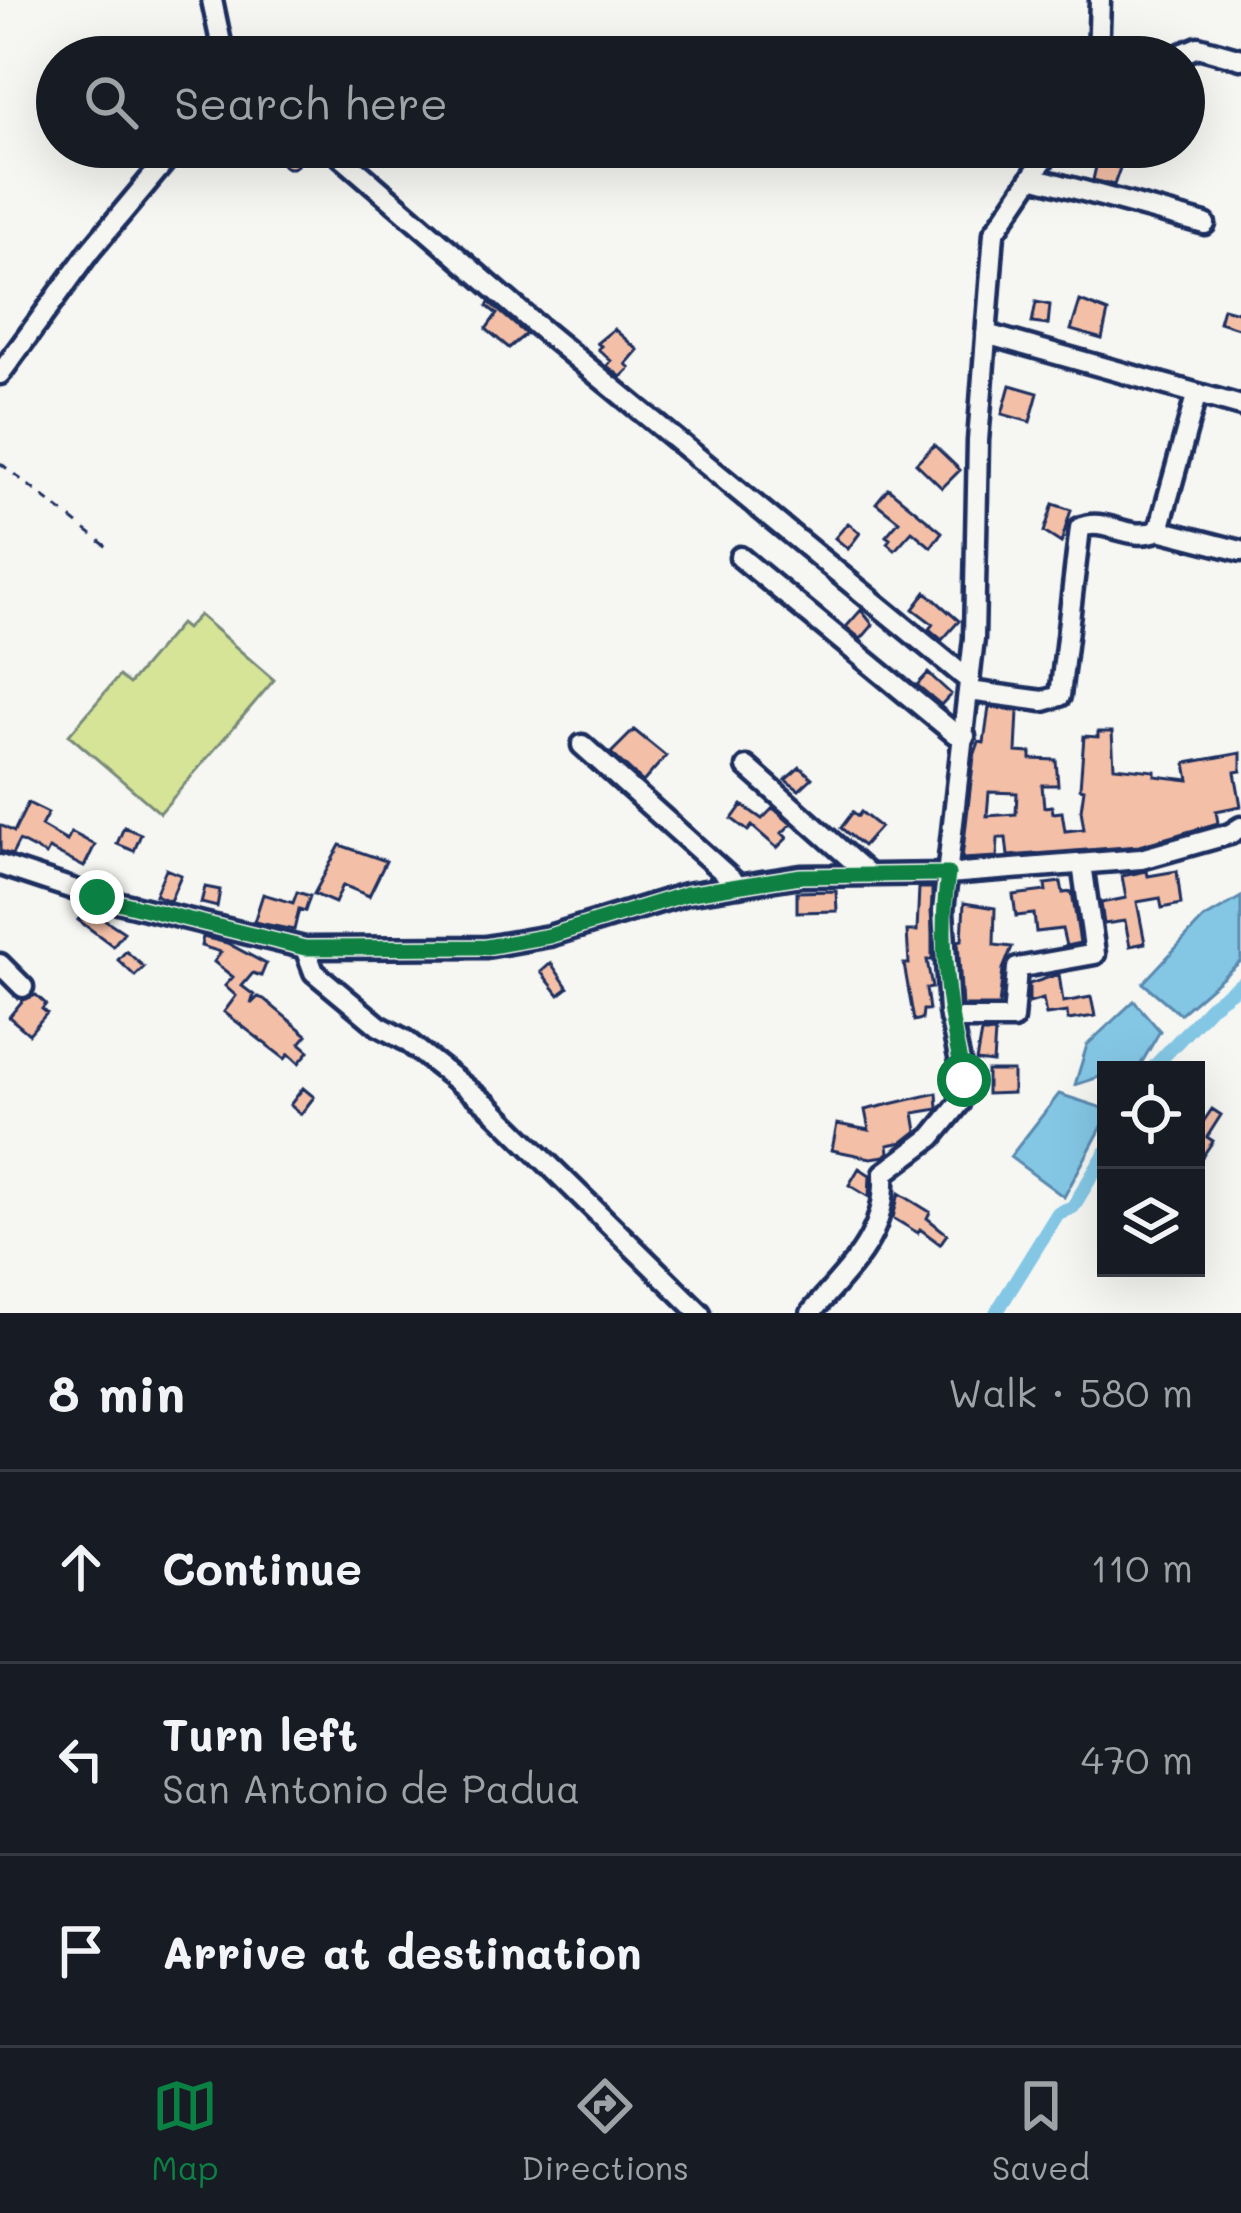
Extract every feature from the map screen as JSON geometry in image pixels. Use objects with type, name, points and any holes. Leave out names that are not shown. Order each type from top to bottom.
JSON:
[{"type":"street","points":[[212,0],[220,36]]},
{"type":"street","points":[[1099,36],[1100,0]]},
{"type":"street","points":[[1205,49],[1241,59]]},
{"type":"street","points":[[0,374],[90,251],[159,168]]},
{"type":"street","points":[[354,168],[970,686],[1043,701],[1060,696],[1080,528],[1092,524],[1140,537],[1159,530],[1241,551]]},
{"type":"street","points":[[812,1313],[864,1253],[876,1231],[884,1173],[932,1137],[958,1104],[964,1080],[950,1019],[943,956],[970,686],[978,441],[994,233],[1038,168]]},
{"type":"street","points":[[1032,177],[1205,224]]},
{"type":"street","points":[[986,334],[1241,406]]},
{"type":"street","points":[[1159,530],[1196,396]]},
{"type":"street","points":[[740,557],[954,733],[965,736]]},
{"type":"street","points":[[582,745],[739,886]]},
{"type":"street","points":[[747,767],[869,874]]},
{"type":"street","points":[[0,866],[97,897],[305,948],[486,947],[549,936],[686,894],[801,876],[948,874],[1158,856],[1241,827]]},
{"type":"street","points":[[950,1019],[1012,1018],[1017,968],[1095,954],[1082,864]]},
{"type":"street","points":[[305,948],[314,972],[488,1106],[700,1313]]},
{"type":"street","points":[[0,964],[23,987]]},
{"type":"path","points":[[0,463],[111,550]]},
{"type":"green space","points":[[199,615],[274,680],[160,813],[69,735],[119,676],[129,684],[180,624],[186,629]]},
{"type":"water","points":[[1241,897],[1241,961],[1180,1014],[1143,983],[1203,919]]},
{"type":"water","points":[[1134,1001],[1160,1031],[1143,1061],[1097,1061],[1097,1078],[1075,1085],[1087,1045]]},
{"type":"water","points":[[1059,1094],[1097,1106],[1097,1136],[1064,1197],[1010,1157]]},
{"type":"building","points":[[1096,168],[1120,168],[1114,185],[1093,180]]},
{"type":"building","points":[[1080,301],[1108,312],[1102,339],[1071,330]]},
{"type":"building","points":[[489,302],[526,334],[509,348],[486,329],[497,314],[487,306]]},
{"type":"building","points":[[1036,302],[1050,305],[1048,325],[1032,323]]},
{"type":"building","points":[[1223,308],[1241,313],[1241,329],[1219,322]]},
{"type":"building","points":[[614,329],[638,350],[621,377],[607,366],[611,361],[597,343]]},
{"type":"building","points":[[1010,385],[1038,393],[1030,422],[1002,414]]},
{"type":"building","points":[[934,445],[960,470],[942,488],[916,463]]},
{"type":"building","points":[[888,488],[942,532],[931,547],[912,531],[895,550],[887,543],[886,536],[899,521],[876,503]]},
{"type":"building","points":[[1053,504],[1071,510],[1061,543],[1044,532]]},
{"type":"building","points":[[848,523],[860,533],[848,549],[835,538]]},
{"type":"building","points":[[926,592],[959,621],[942,640],[929,629],[933,624],[913,609]]},
{"type":"building","points":[[861,610],[873,625],[861,639],[846,627]]},
{"type":"building","points":[[928,673],[951,694],[941,705],[917,685]]},
{"type":"building","points":[[989,707],[1018,711],[1016,752],[1031,753],[1031,759],[1056,760],[1058,785],[1042,785],[1044,807],[1062,812],[1065,831],[1084,829],[1084,789],[1080,788],[1084,736],[1098,737],[1098,732],[1112,732],[1114,767],[1155,771],[1155,776],[1189,780],[1186,763],[1241,753],[1241,771],[1235,772],[1241,806],[1216,811],[1218,823],[1139,846],[1008,856],[1006,838],[998,838],[997,857],[962,859],[974,756],[979,742],[984,743]],"holes":[[[989,792],[1017,793],[1016,814],[987,816]]]},
{"type":"building","points":[[634,730],[666,756],[643,782],[611,753]]},
{"type":"building","points":[[800,767],[812,778],[799,790],[785,780]]},
{"type":"building","points":[[28,803],[48,813],[41,826],[67,841],[71,832],[95,845],[84,867],[49,849],[46,855],[19,841],[12,855],[0,851],[0,825],[14,832]]},
{"type":"building","points":[[742,805],[762,819],[773,808],[791,824],[782,833],[787,838],[777,848],[752,826],[748,831],[732,819]]},
{"type":"building","points":[[853,812],[858,816],[861,812],[880,827],[863,846],[841,828]]},
{"type":"building","points":[[124,827],[141,834],[134,851],[117,844]]},
{"type":"building","points":[[340,845],[386,861],[369,896],[343,885],[335,903],[314,894]]},
{"type":"building","points":[[166,869],[181,875],[170,901],[155,895]]},
{"type":"building","points":[[1147,871],[1148,876],[1177,871],[1181,904],[1162,908],[1160,898],[1137,902],[1145,943],[1130,946],[1125,921],[1104,924],[1101,903],[1126,898],[1122,876]]},
{"type":"building","points":[[1061,882],[1063,893],[1072,892],[1080,943],[1066,946],[1062,929],[1036,932],[1034,914],[1016,916],[1013,895],[1046,891],[1045,884]]},
{"type":"building","points":[[205,887],[220,890],[217,907],[201,903]]},
{"type":"building","points":[[919,888],[932,888],[932,960],[927,960],[932,988],[926,989],[929,1010],[914,1021],[904,964],[909,964],[907,931],[917,931]]},
{"type":"building","points":[[836,891],[837,911],[797,912],[797,892]]},
{"type":"building","points":[[297,892],[310,896],[305,911],[299,909],[294,930],[254,922],[263,894],[293,903]]},
{"type":"building","points":[[964,903],[995,908],[994,945],[1012,947],[1003,969],[999,1006],[962,1006],[958,941],[962,940]]},
{"type":"building","points":[[87,908],[124,932],[113,946],[78,920]]},
{"type":"building","points":[[203,937],[227,943],[266,964],[261,976],[253,973],[242,986],[254,995],[251,1004],[258,997],[264,999],[307,1035],[300,1043],[309,1051],[299,1063],[289,1054],[285,1059],[224,1012],[236,996],[225,986],[233,977],[214,962],[221,952],[201,946]]},
{"type":"building","points":[[126,951],[144,967],[135,976],[118,960]]},
{"type":"building","points":[[551,963],[568,988],[559,995],[541,972]]},
{"type":"building","points":[[1059,974],[1063,1002],[1091,997],[1095,1016],[1068,1020],[1067,1012],[1046,1015],[1043,999],[1029,1003],[1029,984]]},
{"type":"building","points":[[36,995],[46,1004],[42,1009],[47,1013],[29,1034],[9,1017],[23,1000]]},
{"type":"building","points":[[981,1033],[995,1033],[993,1063],[976,1061]]},
{"type":"building","points":[[987,1071],[1013,1071],[1013,1093],[987,1094]]},
{"type":"building","points":[[303,1088],[314,1097],[301,1114],[290,1105]]},
{"type":"building","points":[[937,1093],[938,1109],[914,1113],[917,1131],[903,1142],[888,1145],[885,1156],[832,1150],[837,1124],[869,1130],[865,1110]]},
{"type":"building","points":[[1212,1109],[1221,1115],[1207,1137],[1213,1141],[1205,1153],[1205,1119]]},
{"type":"building","points":[[859,1168],[870,1175],[869,1197],[849,1185]]},
{"type":"building","points":[[899,1193],[930,1212],[927,1218],[947,1234],[940,1244],[893,1218]]},
{"type":"waterway","points":[[1159,1061],[1213,1004],[1241,984]]},
{"type":"waterway","points":[[996,1313],[1058,1213],[1073,1207],[1097,1167]]},
{"type":"route","points":[[97,897],[305,948],[486,947],[549,936],[686,894],[801,876],[948,874],[943,956],[950,1019],[964,1080]]}]
